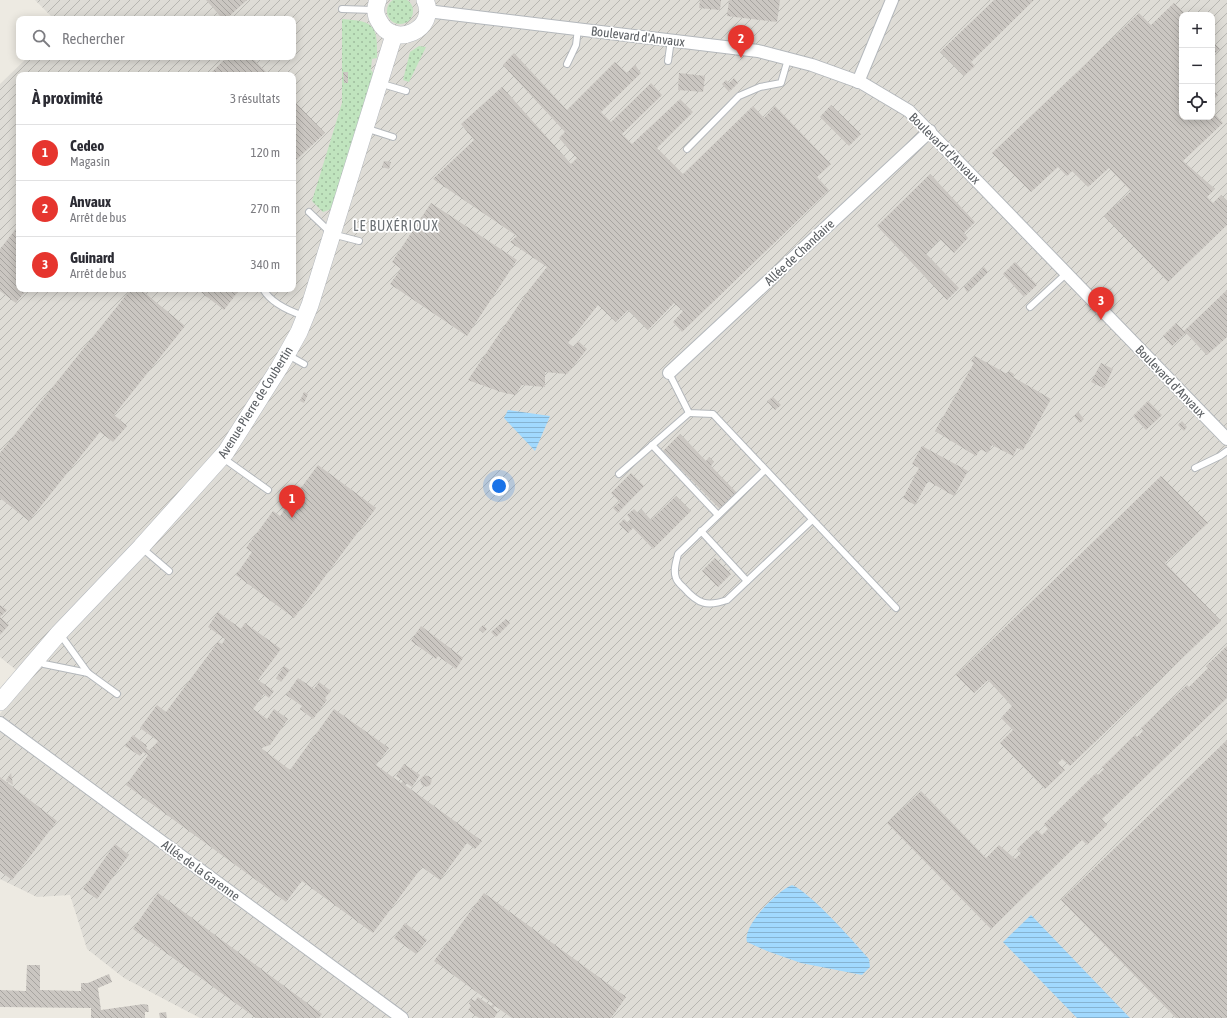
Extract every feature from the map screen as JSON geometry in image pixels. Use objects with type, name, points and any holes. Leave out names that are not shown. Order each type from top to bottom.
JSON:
[{"type":"street","points":[[858,82],[892,0]]},
{"type":"street","points":[[377,5],[381,25],[394,35],[402,36],[416,31],[422,26],[426,6]]},
{"type":"street","name":"Boulevard d'Anvaux","points":[[426,6],[578,29],[758,51],[812,65],[858,82],[909,111],[930,131],[1227,439]]},
{"type":"street","name":"Avenue Pierre de Coubertin","points":[[0,702],[59,634],[222,458],[254,409],[286,355],[305,316],[394,35]]},
{"type":"street","name":"Allée de Chandaire","points":[[669,373],[930,131]]},
{"type":"street","name":"Allée de la Garenne","points":[[0,723],[402,1018]]},
{"type":"lane","points":[[342,9],[377,5]]},
{"type":"lane","points":[[567,64],[576,45],[578,29]]},
{"type":"lane","points":[[668,61],[671,40]]},
{"type":"lane","points":[[687,150],[739,96],[760,87],[781,83],[788,59]]},
{"type":"lane","points":[[379,83],[406,92]]},
{"type":"lane","points":[[364,127],[393,137]]},
{"type":"lane","points":[[309,212],[332,234],[359,241]]},
{"type":"lane","points":[[1030,307],[1067,273]]},
{"type":"lane","points":[[265,292],[288,310],[305,316]]},
{"type":"lane","points":[[286,355],[304,364]]},
{"type":"lane","points":[[669,373],[689,413]]},
{"type":"lane","points":[[619,474],[689,413],[713,414],[896,608]]},
{"type":"lane","points":[[652,445],[718,516]]},
{"type":"lane","points":[[1195,468],[1227,451]]},
{"type":"lane","points":[[222,458],[268,490]]},
{"type":"lane","points":[[766,470],[678,554],[675,565],[676,579],[687,592],[699,602],[714,605],[727,600],[812,520]]},
{"type":"lane","points":[[701,531],[747,581]]},
{"type":"lane","points":[[141,547],[169,571]]},
{"type":"lane","points":[[59,634],[88,673],[118,694]]},
{"type":"lane","points":[[44,664],[88,673]]},
{"type":"shaded area","points":[[35,0],[1227,0],[1227,1018],[200,1018],[124,978],[87,949],[70,895],[37,897],[0,879],[0,714],[26,678],[0,657],[0,84],[25,60],[296,60],[296,16],[51,16]]},
{"type":"green space","points":[[395,-1],[405,-1],[412,6],[412,16],[405,23],[395,23],[388,16],[388,6]]},
{"type":"green space","points":[[342,19],[361,21],[372,27],[376,38],[377,58],[372,59],[371,70],[374,74],[334,208],[323,212],[312,201],[342,103]]},
{"type":"green space","points":[[419,46],[426,47],[409,82],[403,80],[410,52]]},
{"type":"water","points":[[508,410],[550,416],[535,451],[504,418]]},
{"type":"water","points":[[792,885],[810,897],[869,959],[870,967],[862,975],[801,963],[747,942],[747,935],[750,927],[762,910],[778,894]]},
{"type":"water","points":[[1031,915],[1130,1018],[1077,1018],[1003,942]]},
{"type":"building","points":[[206,0],[247,0],[229,16],[220,16]]},
{"type":"building","points":[[700,0],[721,0],[720,10],[699,8]]},
{"type":"building","points":[[729,0],[780,0],[777,22],[727,16]]},
{"type":"building","points":[[994,0],[1034,0],[971,62],[975,66],[964,76],[940,52]]},
{"type":"building","points":[[1174,3],[1184,12],[1179,12],[1179,120],[1215,120],[1215,114],[1223,123],[1183,161],[1215,189],[1207,197],[1213,203],[1221,195],[1227,201],[1227,225],[1168,282],[1104,216],[1131,191],[1109,168],[1088,187],[1072,171],[1067,176],[1058,167],[1031,192],[992,153],[1139,13],[1151,25]]},
{"type":"building","points":[[1215,44],[1220,49],[1215,53]]},
{"type":"building","points":[[514,53],[567,110],[615,62],[627,73],[635,65],[641,73],[601,112],[611,122],[651,83],[662,95],[622,134],[632,144],[680,99],[693,112],[657,148],[683,174],[753,106],[764,118],[775,106],[831,164],[817,177],[829,190],[682,332],[673,322],[683,311],[674,303],[648,330],[628,310],[616,322],[598,305],[568,343],[574,347],[578,341],[587,349],[567,374],[545,372],[545,387],[522,385],[515,395],[501,392],[468,380],[528,291],[547,267],[510,242],[517,236],[433,179],[474,140],[461,124],[502,87],[571,164],[577,158],[559,138],[565,132],[503,65]]},
{"type":"building","points":[[224,60],[254,60],[266,72],[212,72]]},
{"type":"building","points":[[343,72],[348,72],[348,83],[344,83]]},
{"type":"building","points":[[679,73],[705,76],[703,92],[678,90]]},
{"type":"building","points":[[734,78],[738,83],[729,92],[722,84],[726,80],[729,83]]},
{"type":"building","points":[[296,103],[325,133],[296,160]]},
{"type":"building","points":[[831,105],[861,134],[849,146],[820,117]]},
{"type":"building","points":[[384,161],[391,162],[389,169],[382,167]]},
{"type":"building","points":[[930,174],[975,222],[964,233],[968,238],[954,253],[940,239],[926,254],[959,288],[947,300],[877,226]]},
{"type":"building","points":[[431,203],[517,260],[467,336],[390,284],[401,269],[392,262]]},
{"type":"building","points":[[16,229],[16,292],[25,292],[16,303],[0,291],[0,249]]},
{"type":"building","points":[[1015,262],[1037,285],[1024,297],[1003,274]]},
{"type":"building","points":[[984,267],[988,272],[967,292],[964,287]]},
{"type":"building","points":[[1227,290],[1227,337],[1207,355],[1186,333],[1172,346],[1163,336],[1176,323],[1184,331]]},
{"type":"building","points":[[129,292],[144,292],[185,326],[114,415],[127,426],[113,442],[100,432],[29,521],[0,498],[0,453]]},
{"type":"building","points":[[201,292],[238,292],[224,310]]},
{"type":"building","points":[[975,356],[1007,374],[1009,371],[1014,374],[1013,377],[1051,399],[1023,450],[1017,448],[1013,456],[992,445],[988,453],[980,449],[976,456],[935,431],[974,363],[971,361]]},
{"type":"building","points":[[1101,363],[1113,369],[1104,388],[1091,382]]},
{"type":"building","points":[[304,392],[308,394],[304,403],[300,401]]},
{"type":"building","points":[[773,397],[781,405],[775,410],[767,401]]},
{"type":"building","points":[[1148,401],[1162,415],[1146,430],[1133,416]]},
{"type":"building","points":[[1078,412],[1084,419],[1080,423],[1074,416]]},
{"type":"building","points":[[1182,421],[1187,427],[1184,431],[1178,425]]},
{"type":"building","points":[[680,434],[706,461],[709,457],[714,462],[711,466],[739,495],[722,511],[663,451]]},
{"type":"building","points":[[922,446],[968,471],[954,496],[928,481],[915,505],[903,498],[919,468],[912,464]]},
{"type":"building","points":[[318,465],[376,508],[294,618],[236,575],[252,552],[246,548],[273,511],[280,516]]},
{"type":"building","points":[[631,473],[644,486],[618,513],[613,508],[620,502],[611,493]]},
{"type":"building","points":[[1161,476],[1208,523],[1165,563],[1221,621],[1070,766],[1062,759],[1058,763],[1065,770],[1045,789],[1000,743],[1013,730],[1001,718],[1012,706],[988,680],[974,693],[956,675]]},
{"type":"building","points":[[676,496],[691,511],[653,549],[633,528],[628,533],[619,524],[624,519],[628,523],[631,520],[627,515],[634,509],[638,513],[641,509],[651,520]]},
{"type":"building","points":[[715,558],[731,574],[718,587],[702,571]]},
{"type":"building","points":[[0,605],[7,610],[0,617]]},
{"type":"building","points":[[218,612],[241,629],[245,623],[281,649],[258,680],[274,691],[269,698],[264,694],[253,709],[267,719],[274,709],[288,719],[270,745],[261,748],[290,770],[334,709],[389,748],[376,765],[401,783],[403,781],[396,776],[404,764],[420,775],[412,787],[406,783],[405,785],[482,841],[475,849],[467,843],[440,880],[422,867],[373,933],[302,881],[286,902],[126,785],[148,755],[143,752],[140,756],[125,746],[133,735],[147,746],[146,748],[150,751],[158,741],[140,728],[157,705],[166,712],[218,642],[222,644],[225,639],[208,627]]},
{"type":"building","points":[[0,617],[9,625],[0,635]]},
{"type":"building","points":[[506,619],[510,623],[496,637],[491,632]]},
{"type":"building","points":[[483,625],[487,629],[483,633],[479,629]]},
{"type":"building","points":[[421,626],[463,658],[456,669],[438,656],[436,659],[411,641]]},
{"type":"building","points":[[1227,646],[1227,698],[1102,819],[1107,825],[1087,845],[1082,840],[991,929],[887,823],[921,791],[986,858],[999,845],[1015,859],[1021,853],[1017,849],[1037,830],[1042,835],[1048,829],[1044,824],[1096,773],[1098,775],[1104,769],[1102,767],[1135,735],[1137,737],[1143,731],[1141,728],[1187,685],[1189,687],[1208,668],[1206,666]]},
{"type":"building","points":[[284,666],[290,670],[281,682],[276,678]]},
{"type":"building","points":[[298,678],[314,689],[319,682],[331,691],[325,698],[327,700],[313,719],[300,709],[302,706],[286,695]]},
{"type":"building","points":[[1227,740],[1227,1018],[1176,1018],[1061,900]]},
{"type":"building","points":[[11,773],[13,785],[6,780]]},
{"type":"building","points":[[424,776],[428,776],[430,777],[430,785],[424,786],[421,783],[421,779]]},
{"type":"building","points":[[0,777],[57,821],[12,880],[0,871]]},
{"type":"building","points":[[115,844],[129,855],[97,899],[83,889]]},
{"type":"building","points":[[158,893],[322,1014],[319,1018],[256,1018],[133,929]]},
{"type":"building","points":[[484,893],[626,997],[611,1018],[512,1018],[495,1006],[493,1008],[498,1012],[494,1018],[479,1018],[468,1010],[471,1006],[469,1003],[471,999],[475,1001],[478,997],[491,1006],[493,1004],[434,961]]},
{"type":"building","points":[[405,923],[427,940],[416,954],[394,938]]},
{"type":"building","points":[[27,965],[40,965],[40,990],[81,991],[81,983],[88,983],[109,974],[112,982],[98,988],[101,1010],[144,1004],[148,1005],[149,1012],[145,1012],[145,1018],[91,1018],[91,1008],[0,1007],[0,990],[26,991]]},
{"type":"building","points":[[166,1012],[167,1018],[160,1018],[159,1013]]},
{"type":"place","name":"Anvaux","points":[[741,58]]},
{"type":"place","name":"Guinard","points":[[1101,320]]},
{"type":"place","name":"Cedeo","points":[[292,518]]},
{"type":"district","name":"LE BUXÉRIOUX","points":[[396,226]]}]
